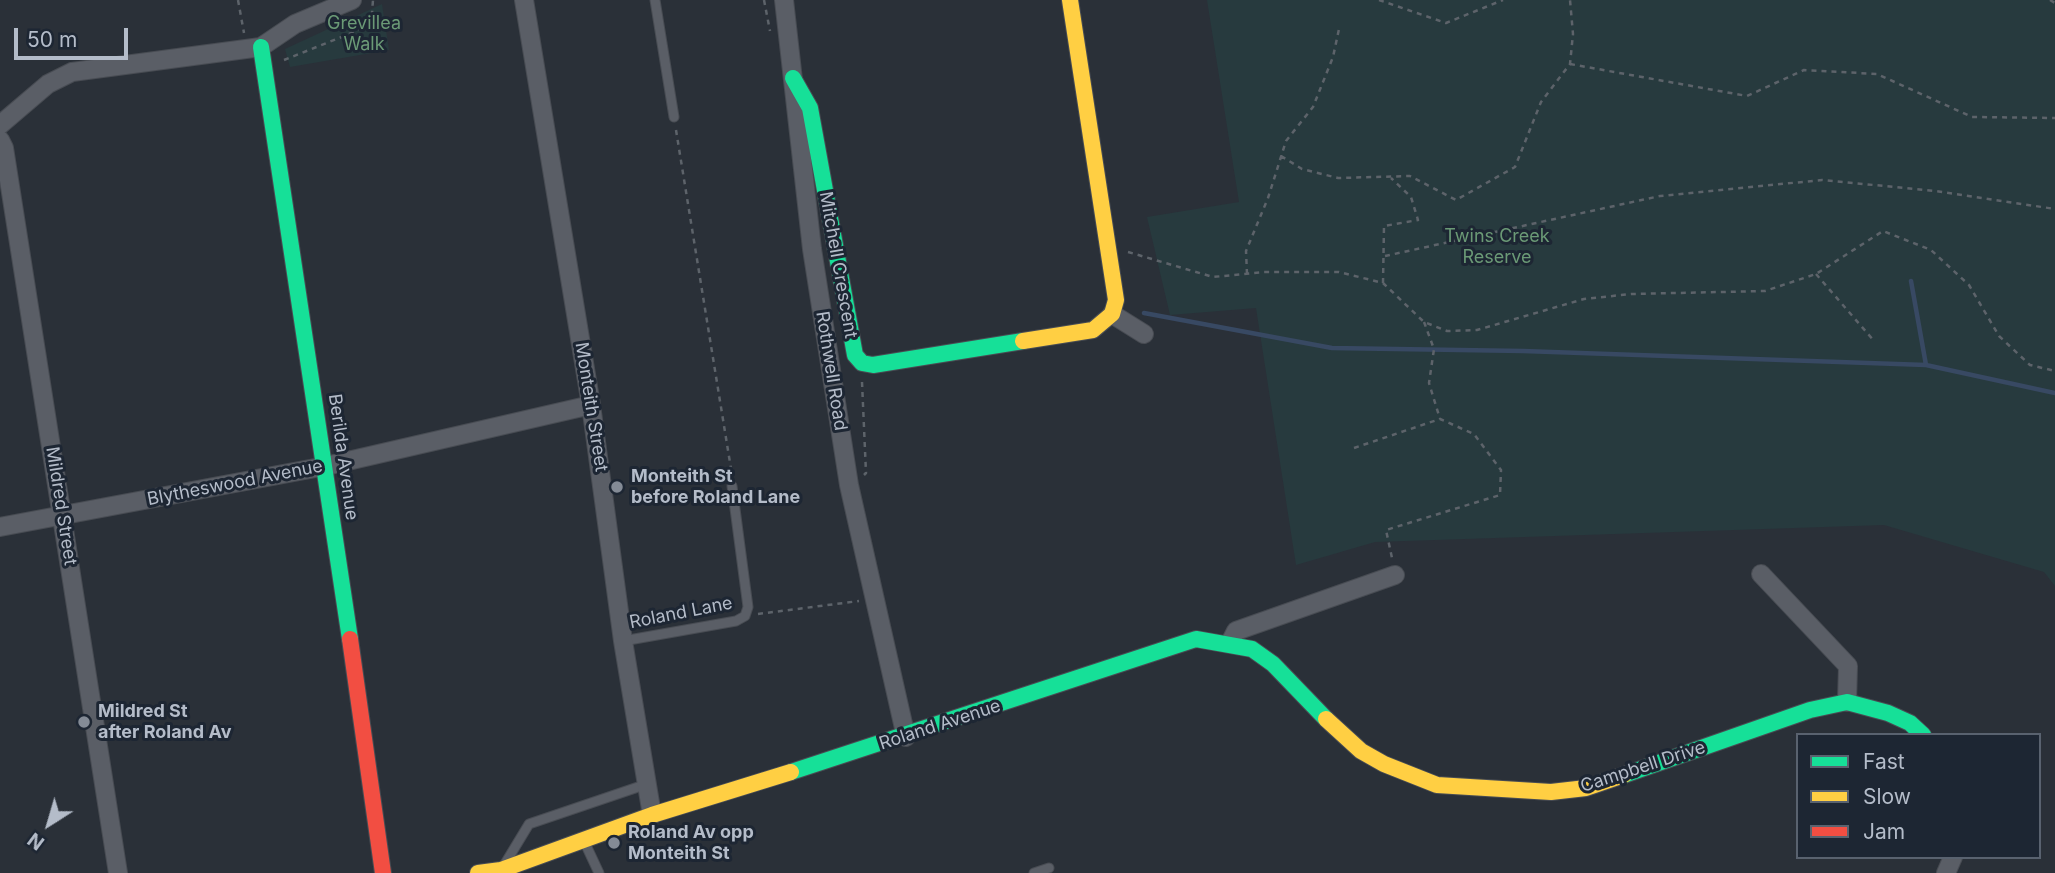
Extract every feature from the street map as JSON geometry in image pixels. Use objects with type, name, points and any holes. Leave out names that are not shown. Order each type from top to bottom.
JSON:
[{"type":"street","points":[[0,125],[48,84],[72,72],[262,55],[295,24],[352,0]]},
{"type":"street","name":"Monteith Street","points":[[524,0],[592,405],[623,641],[652,815]]},
{"type":"street","name":"Rothwell Road","points":[[784,0],[812,249],[849,485],[906,737]]},
{"type":"street","points":[[862,363],[873,365],[1093,330],[1112,314],[1116,300],[1070,0]]},
{"type":"street","name":"Berilda Avenue","points":[[262,55],[326,466],[383,873]]},
{"type":"street","name":"Mitchell Crescent","points":[[793,78],[810,108],[855,355],[862,363]]},
{"type":"street","name":"Mildred Street","points":[[0,140],[4,148],[118,873]]},
{"type":"street","points":[[1112,314],[1144,334]]},
{"type":"street","name":"Blytheswood Avenue","points":[[0,527],[326,466],[592,405]]},
{"type":"street","points":[[1761,574],[1848,666],[1847,702]]},
{"type":"street","points":[[1230,643],[1236,631],[1395,575]]},
{"type":"street","name":"Roland Avenue","points":[[478,873],[501,870],[652,815],[906,737],[1195,639],[1230,643]]},
{"type":"street","name":"Campbell Drive","points":[[1230,643],[1252,649],[1273,664],[1361,751],[1384,764],[1437,785],[1551,792],[1586,788],[1811,709],[1847,702],[1888,713],[1910,723],[1921,733]]},
{"type":"lane","points":[[655,0],[674,117]]},
{"type":"lane","points":[[732,486],[748,607],[745,616]]},
{"type":"lane","name":"Roland Lane","points":[[623,641],[736,621],[745,616]]},
{"type":"lane","points":[[501,870],[529,824],[647,784]]},
{"type":"lane","points":[[584,839],[599,873]]},
{"type":"lane","points":[[1034,873],[1049,868]]},
{"type":"path","points":[[238,0],[245,37]]},
{"type":"path","points":[[262,55],[284,60],[355,32],[367,24],[372,13],[373,0]]},
{"type":"path","points":[[1379,0],[1446,23],[1503,0]]},
{"type":"path","points":[[1281,156],[1302,169],[1338,178],[1410,176],[1457,200],[1515,167],[1541,102],[1570,64],[1573,34],[1570,0]]},
{"type":"path","points":[[2050,0],[2055,3]]},
{"type":"path","points":[[1247,274],[1246,251],[1286,141],[1314,107],[1333,57],[1339,29]]},
{"type":"path","points":[[1570,64],[1746,96],[1804,70],[1877,74],[1972,117],[2055,118]]},
{"type":"path","points":[[674,117],[732,467],[732,486]]},
{"type":"path","points":[[1383,283],[1384,226],[1418,220],[1411,197],[1389,176]]},
{"type":"path","points":[[1385,256],[1660,196],[1822,180],[1936,191],[2055,209]]},
{"type":"path","points":[[1108,246],[1213,277],[1339,272],[1383,283],[1424,322],[1447,331],[1477,330],[1584,299],[1631,294],[1765,291],[1816,274],[1883,231],[1931,250],[1969,285],[1999,336],[2029,365],[2055,371]]},
{"type":"path","points":[[1816,274],[1875,342]]},
{"type":"path","points":[[1424,322],[1434,349],[1429,383],[1440,419]]},
{"type":"path","points":[[862,363],[866,473]]},
{"type":"path","points":[[1354,448],[1440,419],[1474,434],[1501,470],[1500,495],[1386,530],[1395,575]]},
{"type":"path","points":[[745,616],[876,599]]},
{"type":"green space","name":"Twins Creek Reserve","points":[[1207,0],[2055,0],[2055,586],[2044,572],[1884,525],[1375,542],[1296,565],[1256,308],[1170,315],[1147,217],[1239,202]]},
{"type":"green space","name":"Grevillea Walk","points":[[382,4],[389,50],[290,67],[285,49]]},
{"type":"waterway","points":[[1911,281],[1926,365]]},
{"type":"waterway","points":[[1144,313],[1332,348],[1523,351],[1926,365],[2055,393]]},
{"type":"traffic: fast","points":[[261,47],[350,639]]},
{"type":"traffic: fast","points":[[793,78],[810,108],[855,355],[862,363],[873,365],[1023,341]]},
{"type":"traffic: fast","points":[[791,772],[1196,639],[1252,649],[1273,664],[1326,719]]},
{"type":"traffic: fast","points":[[1624,775],[1810,710],[1847,702],[1888,713],[1910,723],[1921,733]]},
{"type":"traffic: slow","points":[[1023,341],[1093,330],[1112,314],[1116,300],[1070,0]]},
{"type":"traffic: slow","points":[[1326,719],[1361,751],[1384,764],[1437,785],[1551,792],[1586,788],[1624,775]]},
{"type":"traffic: slow","points":[[478,873],[501,870],[652,815],[791,772]]},
{"type":"traffic: jam","points":[[350,639],[383,873]]},
{"type":"place","name":"Monteith St before Roland Lane","points":[[617,487]]},
{"type":"place","name":"Mildred St after Roland Av","points":[[84,722]]},
{"type":"place","name":"Roland Av opp Monteith St","points":[[614,843]]}]
